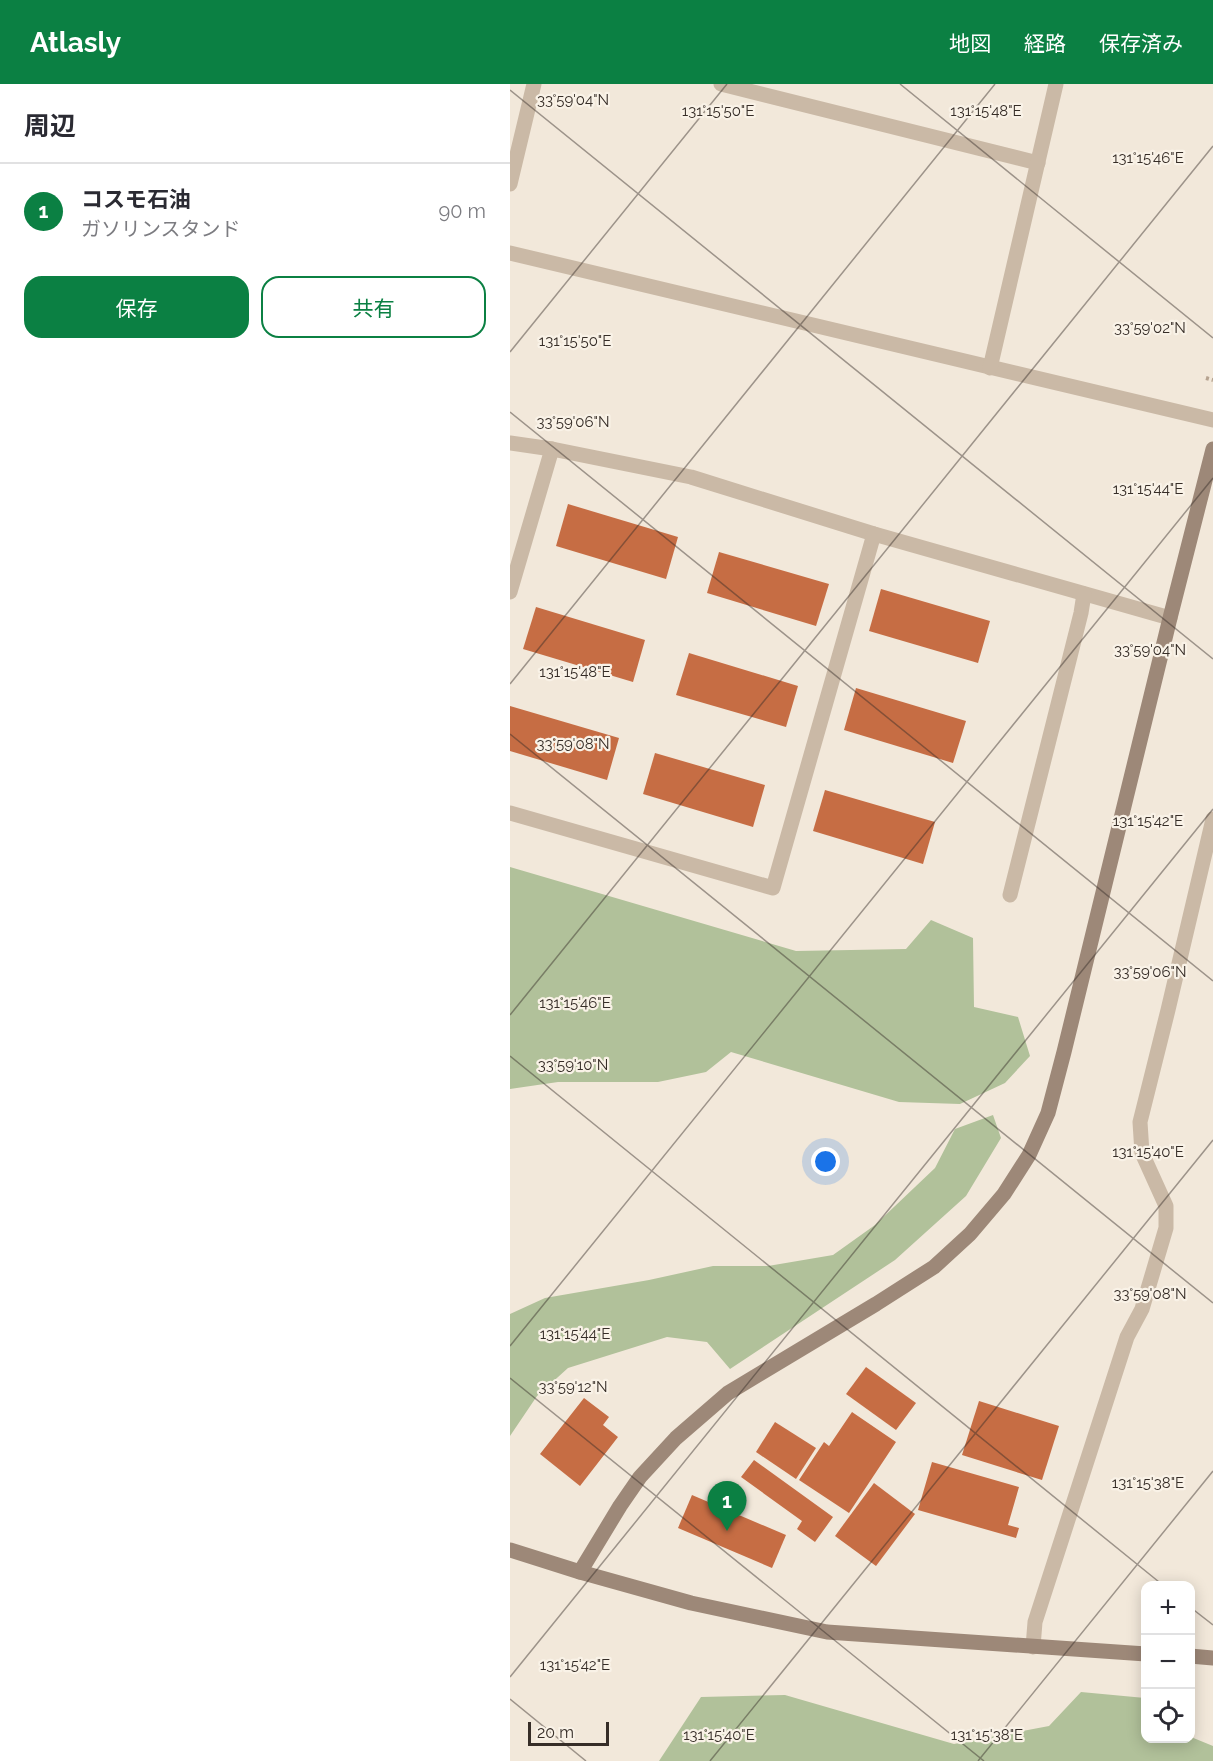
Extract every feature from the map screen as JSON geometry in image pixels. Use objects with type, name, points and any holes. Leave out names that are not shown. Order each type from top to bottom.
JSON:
[{"type":"street","points":[[510,184],[534,84]]},
{"type":"street","points":[[721,84],[1038,163]]},
{"type":"street","points":[[990,368],[1056,84]]},
{"type":"street","points":[[510,253],[1213,420]]},
{"type":"street","points":[[510,443],[691,477],[874,534],[1170,618]]},
{"type":"street","points":[[580,1572],[640,1477],[676,1438],[729,1393],[934,1267],[970,1234],[1004,1194],[1029,1155],[1048,1113],[1054,1093],[1213,449]]},
{"type":"street","points":[[510,592],[552,450]]},
{"type":"street","points":[[510,813],[773,888],[874,534]]},
{"type":"street","points":[[1010,895],[1084,594]]},
{"type":"street","points":[[1033,1647],[1035,1622],[1127,1337],[1142,1309],[1166,1228],[1166,1206],[1142,1152],[1140,1122],[1213,819]]},
{"type":"street","points":[[510,1550],[691,1603],[827,1632],[1141,1654]]},
{"type":"street","points":[[1195,1656],[1213,1658]]},
{"type":"path","points":[[1206,378],[1213,380]]},
{"type":"green space","points":[[510,867],[796,951],[906,949],[931,920],[973,938],[974,1007],[1018,1017],[1030,1056],[1005,1083],[960,1104],[899,1102],[731,1052],[706,1072],[658,1082],[558,1082],[510,1089]]},
{"type":"green space","points":[[993,1115],[1001,1138],[966,1196],[895,1260],[730,1369],[707,1342],[667,1337],[568,1368],[537,1396],[510,1436],[510,1314],[545,1298],[713,1266],[768,1266],[833,1255],[875,1225],[935,1168],[955,1129]]},
{"type":"green space","points":[[1081,1692],[1141,1698],[1141,1743],[1195,1743],[1195,1739],[1213,1746],[1213,1761],[659,1761],[701,1697],[785,1695],[954,1744],[1049,1726]]},
{"type":"building","points":[[568,504],[678,537],[666,579],[556,546]]},
{"type":"building","points":[[719,552],[829,584],[816,626],[707,593]]},
{"type":"building","points":[[881,589],[990,621],[978,663],[869,631]]},
{"type":"building","points":[[536,607],[645,640],[633,682],[523,649]]},
{"type":"building","points":[[689,653],[798,686],[786,727],[676,695]]},
{"type":"building","points":[[856,688],[966,721],[953,763],[844,730]]},
{"type":"building","points":[[510,706],[619,738],[607,780],[510,751]]},
{"type":"building","points":[[655,753],[765,785],[753,827],[643,794]]},
{"type":"building","points":[[825,790],[935,822],[923,864],[813,831]]},
{"type":"building","points":[[866,1367],[916,1403],[896,1430],[846,1394]]},
{"type":"building","points":[[584,1398],[609,1417],[603,1425],[618,1437],[580,1486],[540,1454]]},
{"type":"building","points":[[979,1401],[1059,1426],[1042,1480],[962,1455]]},
{"type":"building","points":[[852,1412],[896,1442],[849,1513],[799,1480],[824,1442],[829,1446]]},
{"type":"building","points":[[775,1422],[816,1448],[796,1479],[756,1452]]},
{"type":"building","points":[[754,1460],[833,1517],[815,1542],[797,1529],[802,1521],[741,1477]]},
{"type":"building","points":[[932,1462],[1019,1487],[1008,1525],[1019,1528],[1016,1538],[918,1510]]},
{"type":"building","points":[[874,1483],[915,1514],[876,1566],[835,1536]]},
{"type":"building","points":[[692,1495],[786,1535],[772,1568],[678,1528]]},
{"type":"place","name":"コスモ石油","points":[[727,1531]]}]
